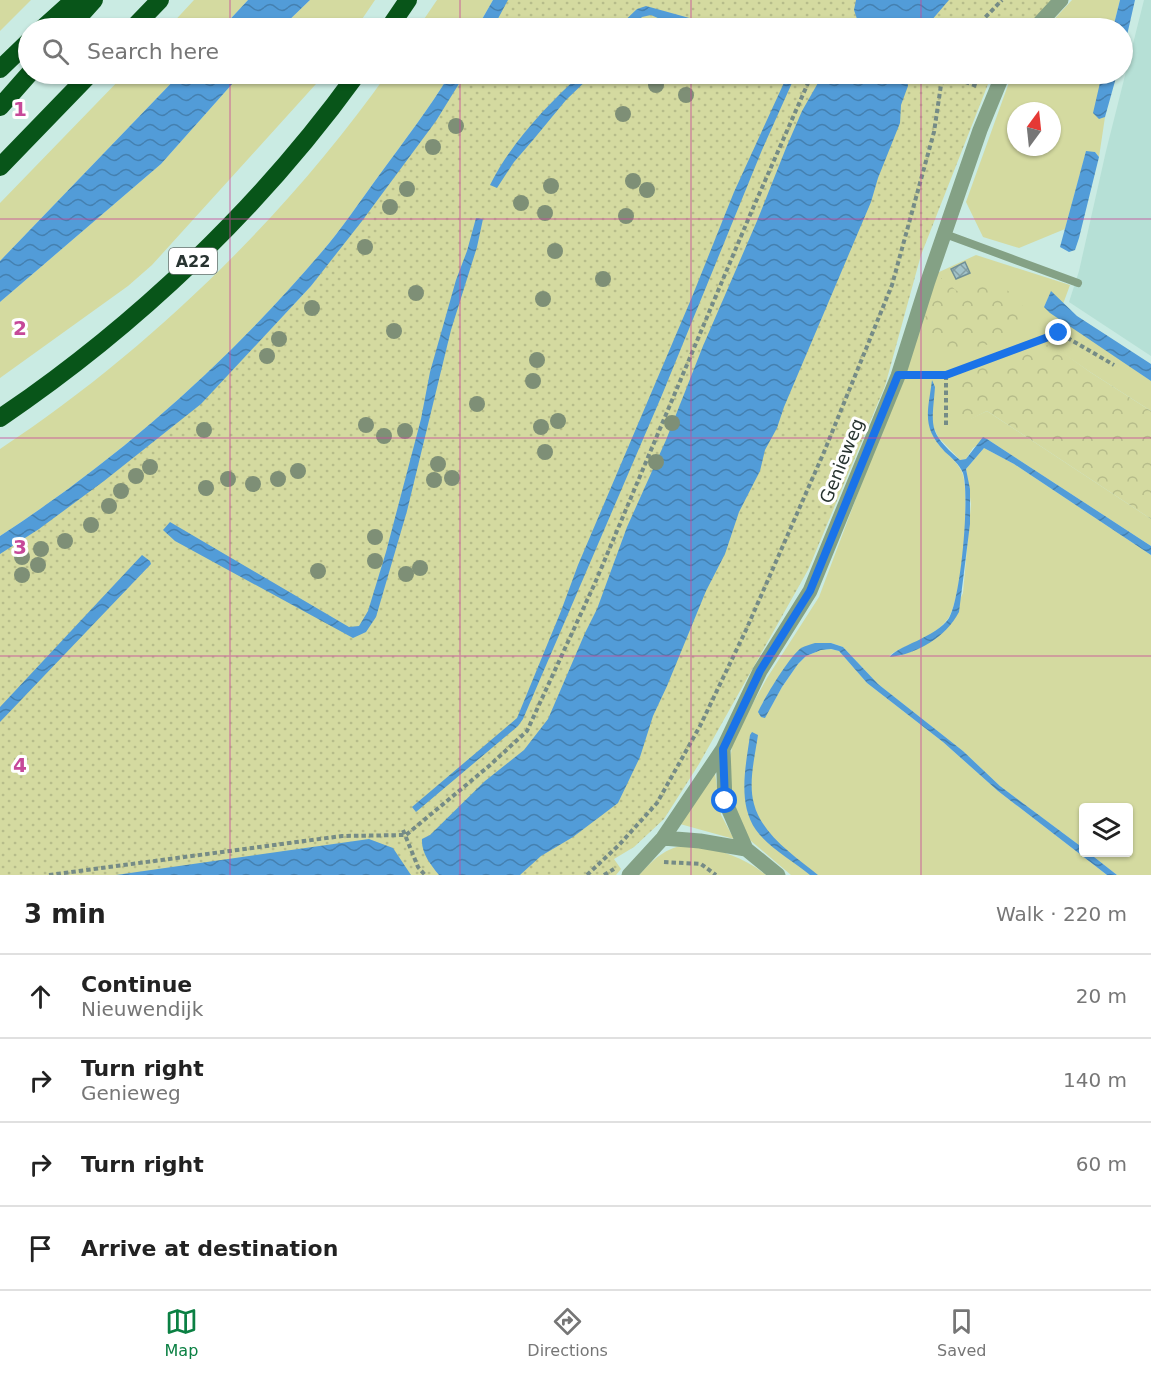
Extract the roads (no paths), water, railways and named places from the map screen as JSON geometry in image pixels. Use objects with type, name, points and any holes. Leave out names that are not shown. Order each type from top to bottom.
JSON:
[{"type":"highway","points":[[54,18],[74,0]]},
{"type":"highway","points":[[78,18],[94,0]]},
{"type":"highway","points":[[143,18],[160,0]]},
{"type":"highway","points":[[396,18],[408,0]]},
{"type":"highway","points":[[0,69],[18,52]]},
{"type":"highway","points":[[0,107],[20,84]]},
{"type":"highway","points":[[0,167],[80,84]]},
{"type":"highway","name":"A22","points":[[0,418],[67,370],[128,320],[202,252],[271,179],[350,84]]},
{"type":"street","points":[[1044,18],[1060,0]]},
{"type":"street","name":"Genieweg","points":[[629,875],[663,838],[723,749],[760,671],[810,591],[898,375],[980,130],[998,84]]},
{"type":"street","points":[[723,749],[725,801],[746,849],[777,875]]},
{"type":"street","points":[[663,838],[700,841],[746,849]]},
{"type":"lane","points":[[945,234],[1078,283]]},
{"type":"water","points":[[248,0],[310,0],[291,18],[231,18]]},
{"type":"water","points":[[493,0],[508,0],[498,18],[483,18]]},
{"type":"water","points":[[856,0],[949,0],[934,18],[857,18],[854,10]]},
{"type":"water","points":[[1120,0],[1135,0],[1131,18],[1116,18]]},
{"type":"water","points":[[646,6],[689,18],[658,18],[651,15],[628,18],[637,9]]},
{"type":"water","points":[[170,84],[232,84],[161,164],[0,302],[0,261]]},
{"type":"water","points":[[443,84],[459,84],[436,121],[311,286],[201,404],[104,481],[39,529],[0,554],[0,536],[88,474],[129,441],[210,371],[248,333],[328,244]]},
{"type":"water","points":[[571,84],[583,84],[566,100],[514,162],[497,188],[490,185],[508,154]]},
{"type":"water","points":[[783,84],[792,84],[762,150],[662,395],[523,719],[518,726],[416,812],[412,807],[517,718],[578,565],[734,192]]},
{"type":"water","points":[[817,84],[908,84],[901,105],[900,123],[871,202],[777,428],[765,450],[760,471],[739,512],[725,554],[706,591],[653,716],[640,757],[618,803],[573,837],[541,856],[520,875],[439,875],[425,854],[422,839],[430,835],[485,781],[524,750],[548,719],[597,609],[627,527],[666,440],[802,111]]},
{"type":"water","points":[[1100,84],[1114,84],[1105,117],[1099,119],[1093,113]]},
{"type":"water","points":[[1086,151],[1095,152],[1099,157],[1079,238],[1075,250],[1069,252],[1060,247]]},
{"type":"water","points":[[476,218],[483,219],[477,247],[451,330],[407,511],[376,617],[366,632],[353,638],[175,541],[163,530],[170,522],[349,627],[359,626],[368,611],[386,552],[421,419],[430,372]]},
{"type":"water","points":[[1051,291],[1077,316],[1151,364],[1151,381],[1050,313],[1044,307]]},
{"type":"water","points":[[932,380],[935,387],[934,428],[942,442],[960,460],[966,459],[983,437],[1151,546],[1151,555],[1014,464],[984,448],[966,469],[970,489],[970,524],[959,612],[947,629],[930,643],[910,652],[890,657],[893,653],[935,631],[949,618],[961,569],[965,523],[965,485],[963,473],[955,461],[937,443],[929,427],[928,410]]},
{"type":"water","points":[[142,555],[151,564],[0,722],[0,707]]},
{"type":"water","points":[[815,643],[831,643],[843,647],[878,684],[963,751],[1000,786],[1079,845],[1079,853],[998,791],[943,742],[867,683],[839,651],[821,650],[806,656],[782,687],[765,718],[761,717],[758,712],[761,705],[790,660],[801,648]]},
{"type":"water","points":[[752,732],[758,735],[752,796],[758,815],[764,826],[780,844],[818,875],[810,875],[774,848],[761,837],[750,819],[746,808],[744,784]]},
{"type":"water","points":[[369,839],[393,848],[411,875],[116,875]]},
{"type":"water","points":[[1084,857],[1094,857],[1117,875],[1107,875]]}]
